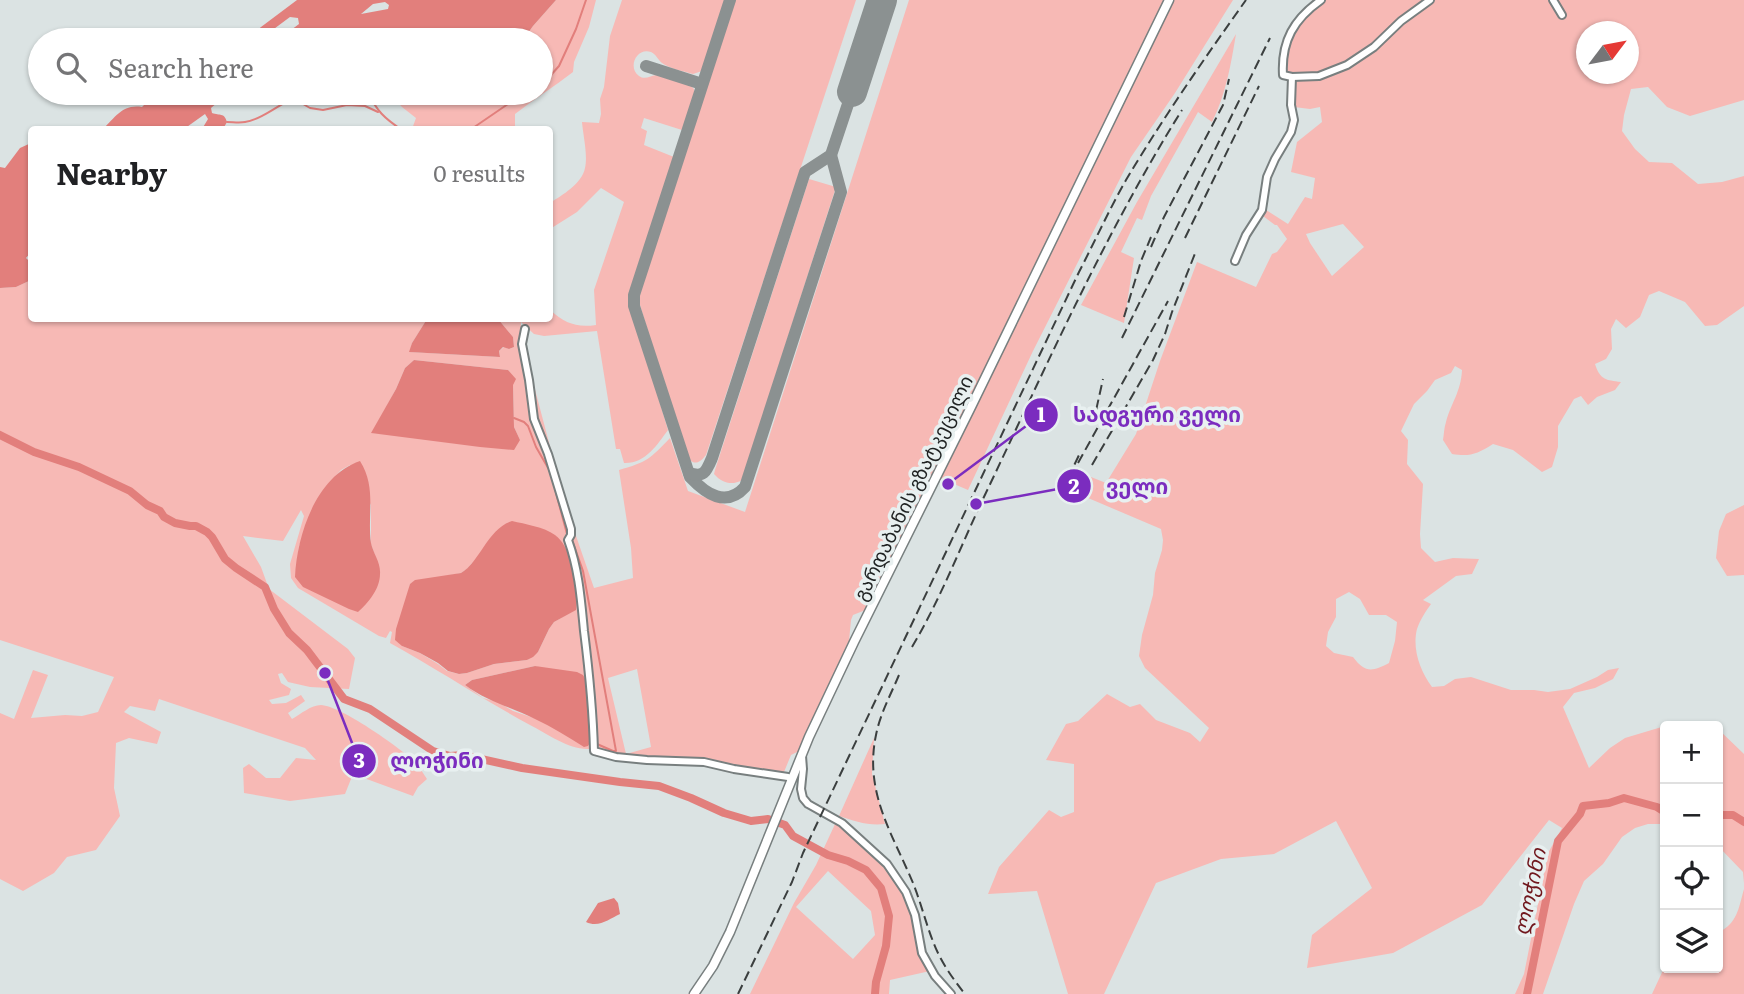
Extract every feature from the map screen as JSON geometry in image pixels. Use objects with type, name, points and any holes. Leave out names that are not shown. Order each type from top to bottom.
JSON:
[{"type":"main road","name":"გარდაბანის გზატკეცილი","points":[[694,994],[713,966],[730,932],[809,737],[1169,0]]},
{"type":"street","points":[[1321,0],[1302,15],[1290,32],[1282,62],[1283,75],[1319,76],[1347,65],[1374,47],[1401,21],[1430,0]]},
{"type":"street","points":[[1553,0],[1562,15]]},
{"type":"street","points":[[1235,261],[1246,235],[1262,210],[1267,177],[1291,132],[1294,120],[1291,106],[1292,77]]},
{"type":"street","points":[[525,329],[522,344],[534,419],[548,454],[571,529],[568,540],[577,571],[581,599],[593,711],[594,751],[616,757],[704,762],[788,777],[792,780]]},
{"type":"street","points":[[802,757],[803,797],[808,804],[842,823],[887,864],[906,892],[915,915],[922,953],[935,976],[951,994]]},
{"type":"shaded area","points":[[297,0],[556,0],[532,28],[294,28],[299,24],[298,18],[290,17],[275,28],[260,28]],"holes":[[[385,2],[389,5],[388,9],[361,14],[373,4]]]},
{"type":"shaded area","points":[[556,0],[596,0],[573,72],[553,86],[553,28],[532,28]]},
{"type":"shaded area","points":[[622,0],[725,0],[702,71],[693,74],[673,68],[646,51],[638,55],[634,63],[635,72],[639,76],[663,76],[690,85],[694,89],[694,95],[682,130],[644,118],[641,128],[647,131],[644,145],[674,157],[638,265],[630,304],[668,430],[650,453],[638,460],[624,463],[620,449],[616,449],[597,331],[544,336],[534,334],[521,322],[553,322],[553,312],[571,324],[596,325],[594,290],[624,202],[601,188],[577,212],[553,227],[553,201],[571,188],[583,174],[586,157],[582,122],[599,123],[600,99],[610,36]]},
{"type":"shaded area","points":[[734,0],[856,0],[706,455],[696,463],[691,461],[684,450],[640,305],[640,289]]},
{"type":"shaded area","points":[[909,0],[1166,0],[868,609],[853,615],[849,641],[807,731],[801,750],[791,755],[784,772],[786,774],[706,760],[621,756],[599,751],[596,746],[581,749],[551,737],[494,705],[390,643],[392,632],[390,631],[386,638],[379,636],[298,588],[291,578],[290,564],[304,516],[301,510],[283,541],[243,536],[261,567],[269,589],[348,649],[355,658],[349,689],[310,687],[288,682],[282,673],[278,674],[281,683],[291,689],[289,695],[269,700],[272,704],[286,703],[301,695],[305,701],[288,713],[292,719],[317,705],[342,712],[407,755],[427,779],[413,796],[353,774],[345,794],[290,801],[244,793],[243,768],[249,764],[266,778],[280,778],[296,758],[316,760],[305,748],[159,699],[155,711],[130,706],[124,712],[161,732],[157,744],[129,738],[116,743],[114,788],[120,816],[96,850],[67,857],[54,873],[23,891],[0,879],[0,713],[14,719],[33,670],[48,675],[31,718],[82,716],[98,712],[114,677],[0,640],[0,288],[16,287],[28,281],[28,322],[425,322],[412,343],[410,352],[500,357],[499,351],[504,347],[514,347],[513,337],[500,322],[521,322],[526,375],[528,382],[533,382],[566,507],[594,588],[633,578],[619,470],[647,459],[670,438],[688,491],[745,512]],"holes":[[[414,360],[508,370],[513,385],[514,427],[520,440],[372,433],[405,368]],[[350,465],[371,505],[371,544],[378,564],[296,578],[299,546],[324,489],[341,470]],[[556,536],[566,549],[576,609],[554,622],[538,652],[527,660],[494,664],[459,674],[447,671],[420,653],[402,646],[410,584],[461,573],[472,563]],[[535,666],[587,683],[590,728],[534,718],[513,711],[498,702],[483,698],[465,685],[472,680]],[[637,669],[651,747],[626,754],[608,678]]]},
{"type":"shaded area","points":[[1174,0],[1233,0],[1131,157],[1033,351],[968,490],[940,478]]},
{"type":"shaded area","points":[[1325,0],[1744,0],[1744,100],[1690,116],[1667,107],[1648,87],[1631,89],[1622,131],[1649,162],[1672,163],[1698,184],[1722,182],[1744,176],[1744,306],[1717,325],[1705,326],[1685,302],[1659,291],[1649,295],[1640,317],[1626,328],[1616,319],[1611,329],[1612,349],[1606,359],[1595,364],[1604,378],[1621,382],[1615,390],[1597,397],[1588,405],[1581,396],[1574,399],[1558,426],[1558,447],[1552,467],[1542,472],[1513,450],[1493,444],[1473,454],[1452,454],[1443,440],[1445,424],[1461,378],[1462,370],[1455,366],[1451,373],[1435,380],[1414,404],[1401,431],[1408,440],[1407,464],[1423,484],[1421,548],[1435,562],[1453,558],[1479,559],[1472,574],[1456,576],[1423,600],[1431,604],[1418,626],[1416,644],[1418,660],[1428,681],[1432,687],[1444,686],[1455,679],[1471,677],[1511,690],[1548,692],[1570,689],[1608,670],[1619,668],[1613,679],[1595,688],[1574,693],[1563,707],[1589,768],[1625,738],[1660,728],[1660,824],[1635,828],[1622,837],[1603,864],[1584,881],[1543,994],[1515,994],[1524,974],[1548,853],[1562,828],[1549,820],[1482,905],[1393,953],[1307,968],[1312,935],[1372,888],[1336,821],[1274,854],[1221,859],[1156,883],[1104,994],[1068,994],[1037,891],[988,894],[999,867],[1049,810],[1061,817],[1074,812],[1074,764],[1046,760],[1066,724],[1078,721],[1107,694],[1130,707],[1140,704],[1156,720],[1190,733],[1200,742],[1209,728],[1145,668],[1139,656],[1162,550],[1161,529],[1074,492],[1086,475],[1106,483],[1136,434],[1197,262],[1256,287],[1272,254],[1277,252],[1287,239],[1277,225],[1261,216],[1266,210],[1288,224],[1305,197],[1312,199],[1315,178],[1291,172],[1297,142],[1322,122],[1320,107],[1294,107],[1292,101],[1295,79],[1317,74],[1290,74],[1286,67],[1293,35],[1306,15]],"holes":[[[1343,224],[1364,247],[1332,276],[1306,234]],[[1349,592],[1360,599],[1369,615],[1386,615],[1397,622],[1389,663],[1378,668],[1365,668],[1353,657],[1334,653],[1326,646],[1328,632],[1336,617],[1336,599]]]},
{"type":"shaded area","points":[[1236,34],[1224,90],[1212,122],[1198,112],[1151,196],[1142,220],[1137,218],[1121,252],[1134,258],[1124,323],[1081,305],[1137,202]]},
{"type":"shaded area","points":[[214,105],[211,108],[212,113],[223,116],[227,122],[225,126],[204,126],[208,119],[205,114],[188,126],[106,126],[124,109]]},
{"type":"shaded area","points":[[400,105],[527,105],[515,114],[515,126],[413,126],[416,118]]},
{"type":"shaded area","points":[[28,144],[28,281],[16,287],[0,288],[0,167],[5,168],[20,148]]},
{"type":"shaded area","points":[[809,179],[836,187],[742,480],[727,483],[714,474],[715,470]]},
{"type":"shaded area","points":[[425,322],[500,322],[513,337],[514,347],[503,347],[499,351],[500,357],[409,352]]},
{"type":"shaded area","points":[[414,360],[508,370],[516,379],[513,385],[514,427],[520,440],[514,450],[371,433],[405,368]]},
{"type":"shaded area","points":[[360,461],[370,491],[371,543],[380,574],[376,590],[358,612],[303,587],[295,577],[300,543],[312,509],[332,480]]},
{"type":"shaded area","points":[[1744,505],[1744,575],[1727,576],[1716,558],[1719,531],[1726,514]]},
{"type":"shaded area","points":[[512,521],[555,535],[566,549],[573,570],[577,591],[576,610],[554,622],[538,652],[527,660],[494,664],[459,674],[448,671],[395,640],[410,584],[415,580],[461,573],[474,561],[490,538]]},
{"type":"shaded area","points":[[535,666],[583,675],[587,682],[591,741],[588,746],[584,747],[548,725],[490,700],[465,685],[472,680]]},
{"type":"shaded area","points":[[1723,734],[1744,754],[1744,883],[1743,872],[1723,851]]},
{"type":"shaded area","points":[[874,738],[872,774],[885,824],[867,824],[839,816]]},
{"type":"shaded area","points":[[836,822],[871,851],[886,867],[908,903],[930,971],[890,980],[889,994],[750,994],[794,903]],"holes":[[[828,871],[871,911],[875,935],[853,959],[796,907]]]},
{"type":"shaded area","points":[[1744,889],[1744,994],[1652,994],[1662,973],[1723,973],[1723,930],[1733,920]]},
{"type":"shaded area","points":[[614,898],[620,914],[600,923],[586,922],[598,903]]},
{"type":"waterway","points":[[553,73],[559,66],[576,29],[586,0]]},
{"type":"waterway","points":[[227,122],[253,120],[282,105]]},
{"type":"waterway","points":[[305,105],[323,110],[347,105]]},
{"type":"waterway","points":[[347,105],[365,106],[378,112]]},
{"type":"waterway","points":[[375,105],[396,126]]},
{"type":"waterway","points":[[476,126],[506,105]]},
{"type":"waterway","points":[[514,418],[528,426],[551,473]]},
{"type":"waterway","name":"ლოჭინი","points":[[0,435],[34,452],[79,467],[130,491],[175,523],[196,526],[207,532],[225,559],[265,587],[274,609],[289,633],[307,650],[344,699],[370,709],[433,751],[522,768],[659,786],[724,813],[751,821],[768,819],[785,825],[793,836],[828,855],[866,870],[881,888],[889,916],[886,946],[875,994]]},
{"type":"waterway","points":[[555,489],[567,534]]},
{"type":"waterway","points":[[572,540],[583,571],[616,751],[597,744]]},
{"type":"waterway","name":"ლოჭინი","points":[[1527,994],[1558,841],[1580,814],[1583,806],[1624,798],[1660,809]]},
{"type":"waterway","name":"ლოჭინი","points":[[1723,815],[1733,815],[1744,822]]},
{"type":"taxiway","points":[[730,0],[634,295],[634,306],[690,477],[716,496],[731,497],[745,487],[841,192],[831,155]]},
{"type":"taxiway","points":[[646,66],[702,84]]},
{"type":"taxiway","points":[[689,473],[704,473],[712,458],[805,172],[831,155],[852,92]]},
{"type":"runway","points":[[852,92],[882,0]]},
{"type":"railway","points":[[738,994],[1108,214],[1154,134],[1246,0]]},
{"type":"railway","points":[[1122,338],[1270,38]]},
{"type":"railway","points":[[1151,247],[1223,105],[1229,79]]},
{"type":"railway","points":[[1185,238],[1259,86]]},
{"type":"railway","points":[[912,647],[941,592],[1077,301],[1127,204],[1182,110]]},
{"type":"railway","points":[[1124,317],[1151,237]]},
{"type":"railway","points":[[1092,465],[1153,360],[1196,251]]},
{"type":"railway","points":[[1078,463],[1168,301]]},
{"type":"railway","points":[[1093,424],[1103,379]]},
{"type":"railway","points":[[1068,478],[1080,453]]},
{"type":"railway","points":[[899,675],[876,735],[873,756],[877,794],[937,951],[965,994]]},
{"type":"place","name":"სადგური ველი","points":[[948,484]]},
{"type":"place","name":"ველი","points":[[976,504]]},
{"type":"place","name":"ლოჭინი","points":[[325,673]]}]
